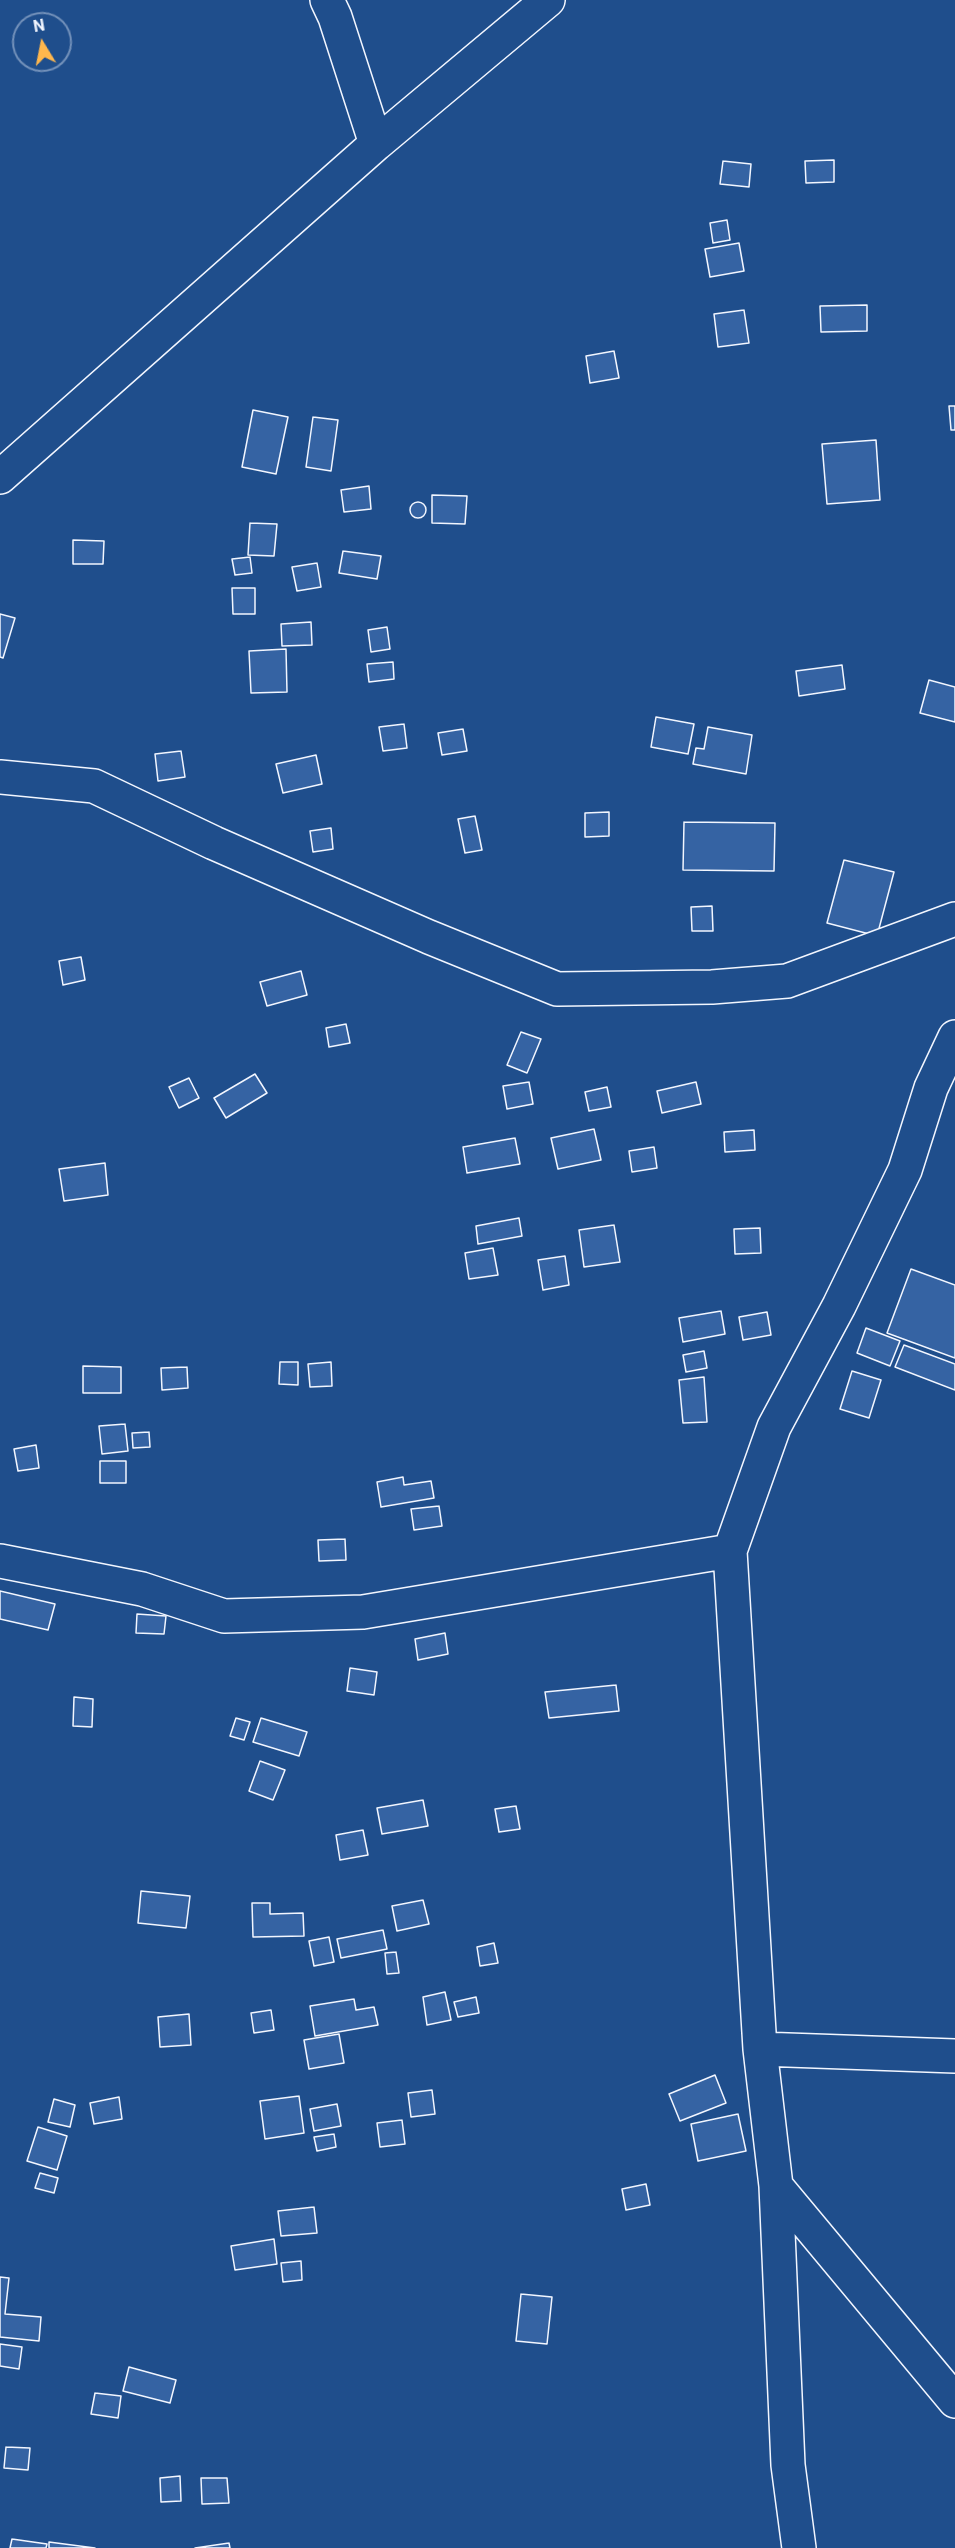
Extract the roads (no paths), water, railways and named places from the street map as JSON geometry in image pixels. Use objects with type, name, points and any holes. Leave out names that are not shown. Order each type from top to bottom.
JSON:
[{"type":"street","points":[[327,0],[335,17],[376,144]]},
{"type":"street","points":[[0,477],[376,144],[548,0]]},
{"type":"street","points":[[0,777],[94,786],[214,843],[429,937],[557,989],[712,987],[787,981],[955,919]]},
{"type":"street","points":[[799,2548],[788,2465],[776,2186],[760,2049],[730,1551],[774,1427],[839,1306],[905,1170],[931,1088],[955,1037]]},
{"type":"street","points":[[0,1561],[141,1589],[224,1616],[363,1612],[730,1551]]},
{"type":"street","points":[[760,2049],[955,2056]]},
{"type":"street","points":[[776,2186],[955,2401]]}]
